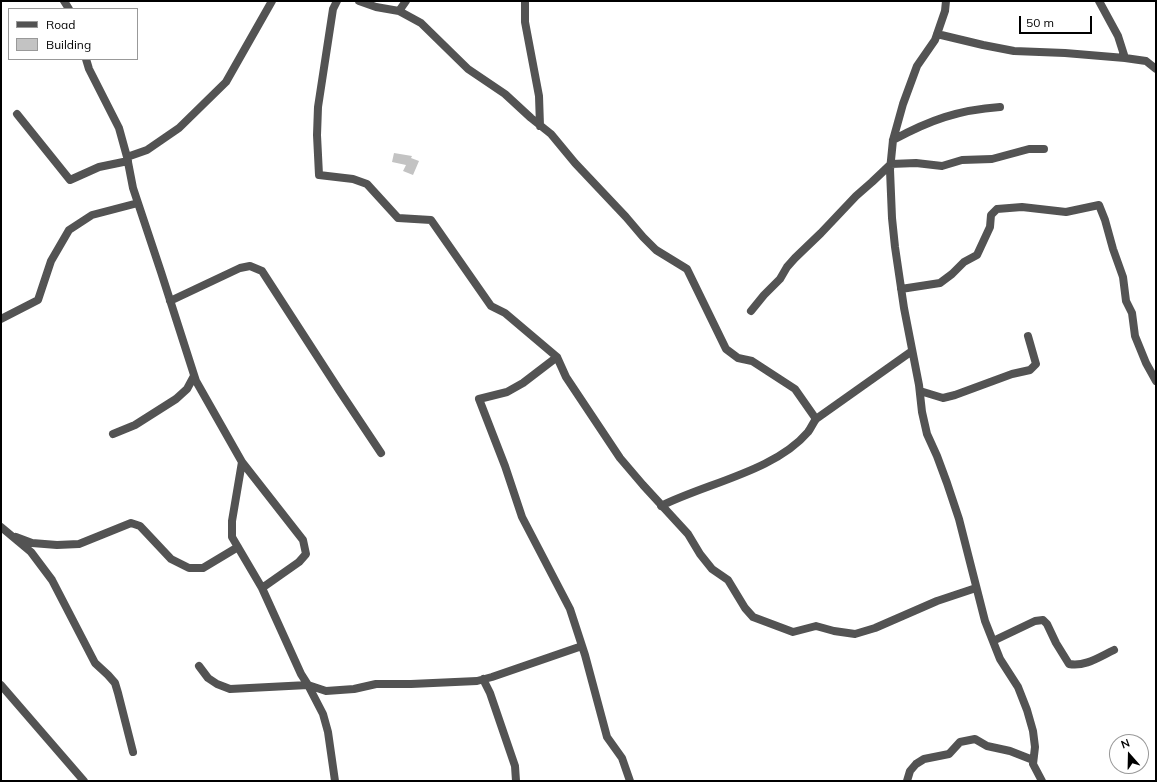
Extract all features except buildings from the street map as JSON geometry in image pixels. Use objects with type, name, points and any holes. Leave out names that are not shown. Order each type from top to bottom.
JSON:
[{"type":"street","points":[[17,114],[70,180],[99,167],[127,159],[147,150],[179,128],[226,82],[272,1]]},
{"type":"street","points":[[337,1],[333,9],[318,107],[317,135],[320,176],[353,179],[368,184],[398,218],[431,220],[491,306],[505,313],[557,357],[566,377],[620,458],[661,506],[688,534],[700,554],[712,569],[728,580],[753,617],[793,632],[816,626],[855,634],[875,628],[937,601],[976,588]]},
{"type":"street","points":[[359,1],[376,7],[399,11],[421,23],[468,69],[505,94],[551,134],[575,163],[656,250],[687,269],[726,349],[738,358],[752,361],[795,389],[816,419]]},
{"type":"street","points":[[399,11],[406,1]]},
{"type":"street","points":[[525,1],[525,22],[539,96],[540,126]]},
{"type":"street","points":[[946,1],[945,11],[935,40],[917,66],[903,104],[893,140],[891,164],[892,218],[901,289],[927,434],[937,456],[959,520],[985,621],[1000,660],[1018,687],[1027,710],[1033,732],[1035,747],[1033,764],[1042,781]]},
{"type":"street","points":[[1099,1],[1118,36],[1125,58]]},
{"type":"street","points":[[937,34],[1014,51],[1125,58],[1146,62],[1156,69]]},
{"type":"street","points":[[86,60],[89,69],[119,128],[133,188],[196,381],[242,462],[303,540],[306,554],[299,562],[262,588]]},
{"type":"street","points":[[893,140],[925,124],[959,112],[976,108],[1000,107]]},
{"type":"street","points":[[751,311],[780,279],[787,267],[795,258],[821,234],[856,196],[891,164],[916,163],[942,166],[962,160],[992,159],[1029,149],[1044,149]]},
{"type":"street","points":[[1,319],[38,300],[51,261],[69,230],[92,215],[138,203]]},
{"type":"street","points":[[901,289],[940,283],[964,262],[977,255],[990,227],[991,215],[997,209],[1022,208],[1066,212],[1099,205],[1123,277],[1126,301],[1132,313],[1135,336],[1146,363],[1156,381]]},
{"type":"street","points":[[170,301],[240,268],[250,266],[262,270],[381,453]]},
{"type":"street","points":[[920,390],[943,398],[1012,374],[1030,370],[1036,364],[1028,336]]},
{"type":"street","points":[[661,506],[759,466],[781,455],[795,445],[809,431],[816,419],[912,351]]},
{"type":"street","points":[[557,357],[523,383],[507,392],[479,399],[505,466],[522,517],[570,609],[582,646],[607,737],[622,758],[630,781]]},
{"type":"street","points":[[113,434],[135,425],[176,400],[187,389],[194,376]]},
{"type":"street","points":[[242,462],[232,521],[232,538],[262,588],[301,674],[325,720],[335,781]]},
{"type":"street","points":[[10,534],[32,543],[57,545],[79,544],[131,523],[140,526],[172,559],[189,568],[204,568],[238,547]]},
{"type":"street","points":[[1,527],[31,552],[52,580],[95,663],[115,683],[133,752]]},
{"type":"street","points":[[993,641],[1035,621],[1043,620],[1047,624],[1056,644],[1069,664],[1084,664],[1114,650]]},
{"type":"street","points":[[199,666],[208,678],[217,684],[230,689],[308,685],[326,691],[354,689],[376,684],[418,684],[477,681],[582,646]]},
{"type":"street","points":[[483,679],[490,693],[515,766],[516,781]]},
{"type":"street","points":[[1,685],[84,781]]},
{"type":"street","points":[[907,781],[910,771],[920,762],[933,757],[949,754],[960,742],[975,739],[987,746],[1010,751],[1033,760]]}]
